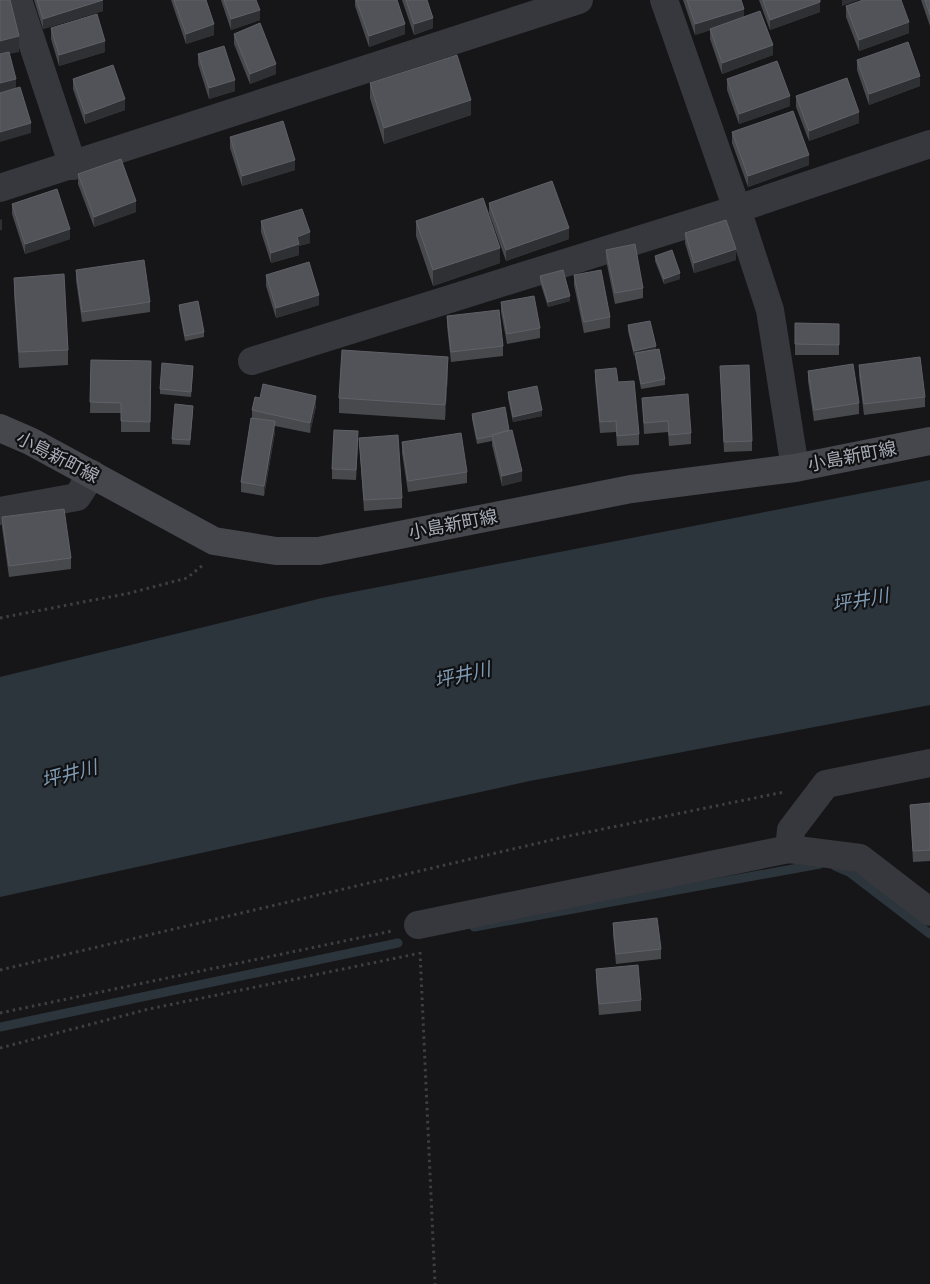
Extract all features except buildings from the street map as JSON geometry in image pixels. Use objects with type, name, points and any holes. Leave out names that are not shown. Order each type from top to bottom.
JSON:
[{"type":"main road","name":"小島新町線","points":[[0,428],[30,441],[214,541],[276,551],[319,551],[631,490],[795,468],[930,441]]},
{"type":"street","points":[[18,0],[73,166]]},
{"type":"street","points":[[0,188],[73,166],[579,0]]},
{"type":"street","points":[[664,0],[770,310],[795,468]]},
{"type":"street","points":[[252,361],[737,209],[930,144]]},
{"type":"street","points":[[0,511],[77,497],[92,474]]},
{"type":"street","points":[[789,849],[790,830],[826,784],[930,763]]},
{"type":"street","points":[[418,925],[789,849],[860,858],[930,912]]},
{"type":"path","points":[[0,618],[130,593],[187,578],[204,565],[214,541]]},
{"type":"path","points":[[0,970],[564,837],[826,784]]},
{"type":"path","points":[[0,1013],[418,925],[435,1284]]},
{"type":"path","points":[[0,1048],[149,1009],[420,954]]},
{"type":"water","name":"坪井川","points":[[930,480],[930,705],[530,781],[0,897],[0,677],[322,598]]},
{"type":"waterway","points":[[474,927],[820,864]]},
{"type":"waterway","points":[[835,866],[849,872],[930,934]]},
{"type":"waterway","points":[[0,1027],[398,943]]}]
